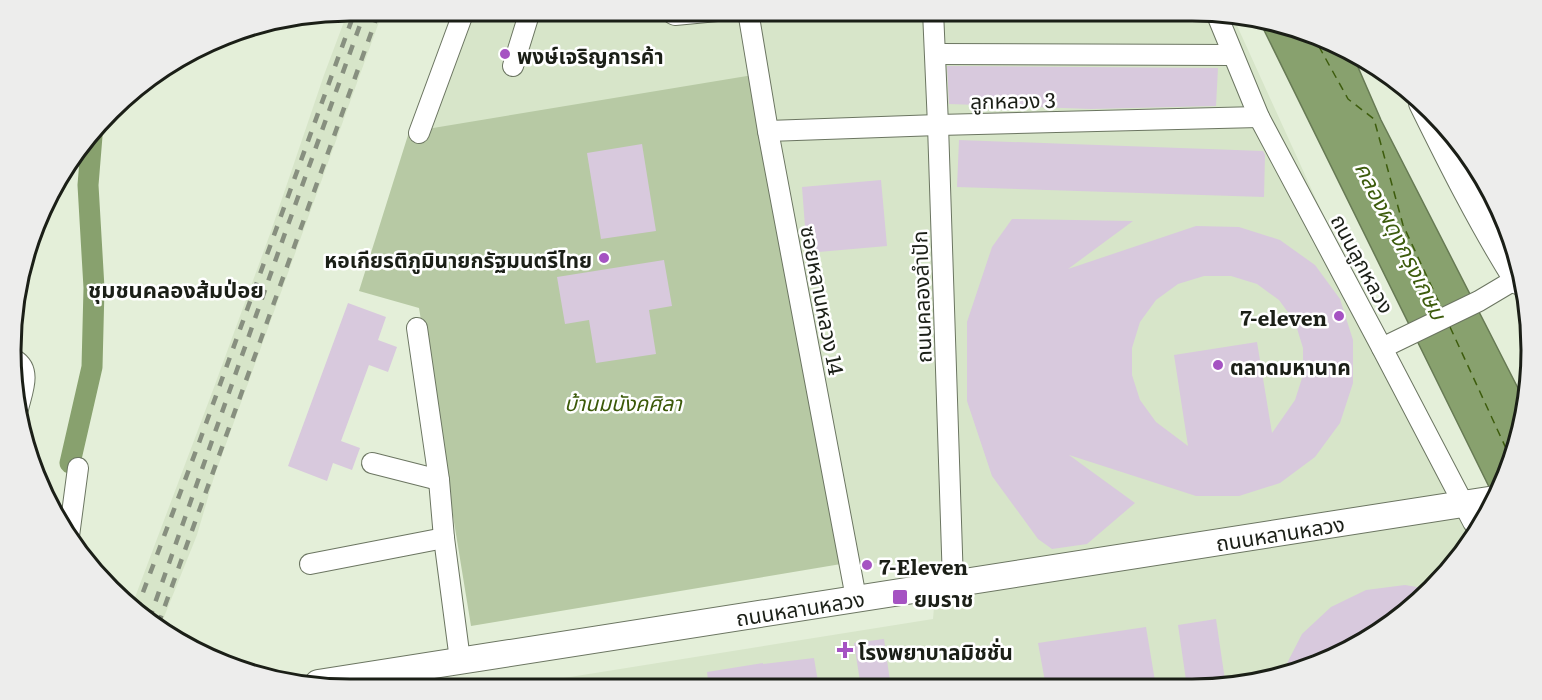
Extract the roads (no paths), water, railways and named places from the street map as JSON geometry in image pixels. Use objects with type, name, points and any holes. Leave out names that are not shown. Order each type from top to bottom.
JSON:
[{"type":"main road","points":[[1434,127],[1492,239],[1511,271]]},
{"type":"main road","name":"ถนนหลานหลวง","points":[[348,679],[1485,500]]},
{"type":"street","points":[[419,133],[460,21]]},
{"type":"street","points":[[513,66],[527,21]]},
{"type":"street","name":"ซอยหลานหลวง 14","points":[[750,21],[768,131],[856,598]]},
{"type":"street","name":"ถนนคลองลำปัก","points":[[934,21],[952,583]]},
{"type":"street","name":"ถนนลูกหลวง","points":[[1220,23],[1259,117],[1391,344],[1473,521]]},
{"type":"street","points":[[936,54],[1233,55]]},
{"type":"street","name":"ลูกหลวง 3","points":[[768,131],[1259,117]]},
{"type":"street","points":[[1391,344],[1514,282]]},
{"type":"street","points":[[417,328],[439,480],[460,660]]},
{"type":"street","points":[[22,364],[25,376],[23,384]]},
{"type":"street","points":[[372,463],[439,480]]},
{"type":"street","points":[[71,524],[78,468]]},
{"type":"street","points":[[310,564],[444,538]]},
{"type":"water","name":"คลองผดุงกรุงเกษม","points":[[1263,29],[1298,38],[1357,66],[1381,120],[1518,389],[1510,435],[1490,489]]},
{"type":"waterway","points":[[70,463],[92,367],[94,288],[88,185],[91,147]]},
{"type":"railway","points":[[139,602],[351,21]]},
{"type":"railway","points":[[152,612],[361,21]]},
{"type":"railway","points":[[160,619],[375,21]]},
{"type":"place","name":"พงษ์เจริญการค้า","points":[[505,54]]},
{"type":"place","name":"หอเกียรติภูมินายกรัฐมนตรีไทย","points":[[604,258]]},
{"type":"place","name":"7-eleven","points":[[1339,316]]},
{"type":"place","name":"ตลาดมหานาค","points":[[1218,365]]},
{"type":"place","name":"7-Eleven","points":[[867,565]]},
{"type":"place","name":"ยมราช","points":[[900,597]]},
{"type":"place","name":"โรงพยาบาลมิชชั่น","points":[[845,650]]},
{"type":"district","name":"ชุมชนคลองส้มป่อย","points":[[176,288]]},
{"type":"park label","name":"บ้านมนังคศิลา","points":[[623,401]]}]
